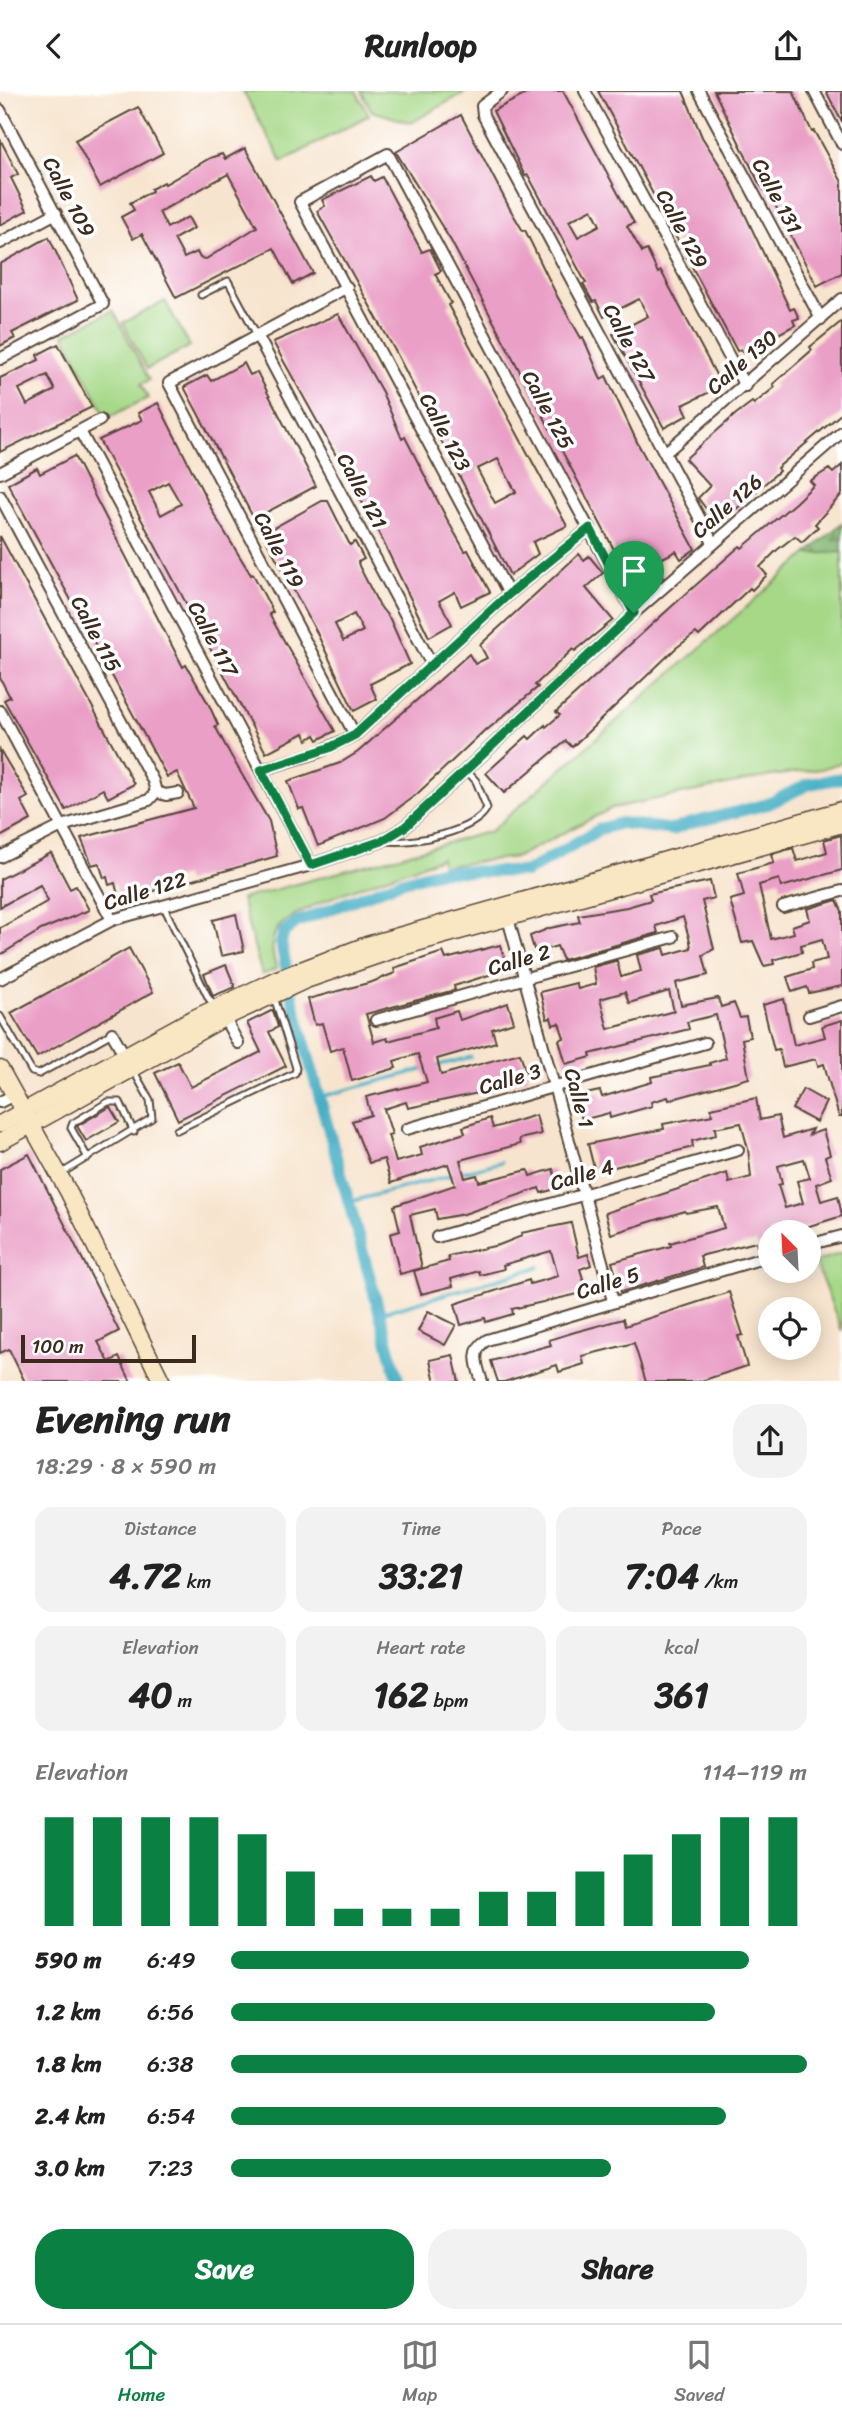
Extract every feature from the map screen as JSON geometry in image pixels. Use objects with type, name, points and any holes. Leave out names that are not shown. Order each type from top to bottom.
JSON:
[{"type":"street","name":"Calle 127","points":[[502,91],[482,106],[483,115],[713,543]]},
{"type":"street","name":"Calle 129","points":[[584,91],[745,386]]},
{"type":"street","name":"Calle 131","points":[[699,91],[821,319]]},
{"type":"street","points":[[814,91],[842,144]]},
{"type":"street","name":"Calle 109","points":[[0,110],[4,127],[56,213],[103,304],[0,359]]},
{"type":"street","name":"Calle 125","points":[[346,287],[300,202],[388,154],[634,613]]},
{"type":"street","points":[[0,243],[56,213]]},
{"type":"street","points":[[257,335],[346,287]]},
{"type":"street","name":"Calle 123","points":[[346,287],[509,594]]},
{"type":"street","name":"Calle 130","points":[[666,452],[842,299]]},
{"type":"street","name":"Calle 119","points":[[257,335],[169,383],[355,735]]},
{"type":"street","name":"Calle 121","points":[[257,335],[432,665]]},
{"type":"street","points":[[0,473],[100,421]]},
{"type":"street","name":"Calle 117","points":[[80,431],[311,865]]},
{"type":"street","name":"Calle 126","points":[[311,865],[382,841],[405,827],[634,613],[842,432]]},
{"type":"street","name":"Calle 115","points":[[0,496],[153,781],[156,792]]},
{"type":"street","points":[[261,770],[329,748],[355,735],[509,594],[590,528]]},
{"type":"street","points":[[0,711],[112,920]]},
{"type":"street","points":[[0,857],[62,826],[149,800],[156,792],[166,795],[178,793]]},
{"type":"street","points":[[0,1142],[27,1118],[128,1062],[220,1012],[304,974],[390,951],[506,911],[842,810]]},
{"type":"street","points":[[506,911],[842,824]]},
{"type":"street","name":"Calle 122","points":[[0,978],[112,920],[311,865]]},
{"type":"street","points":[[783,907],[842,891]]},
{"type":"street","name":"Calle 1","points":[[506,911],[613,1301]]},
{"type":"street","name":"Calle 2","points":[[376,1020],[673,937]]},
{"type":"street","points":[[809,1016],[842,1006]]},
{"type":"street","points":[[220,1012],[238,1043]]},
{"type":"street","points":[[112,1033],[128,1062]]},
{"type":"street","name":"Calle 3","points":[[407,1129],[705,1043]]},
{"type":"street","points":[[0,1069],[7,1098],[27,1118],[59,1175],[162,1381]]},
{"type":"street","points":[[0,1124],[27,1118]]},
{"type":"street","name":"Calle 4","points":[[437,1237],[738,1150]]},
{"type":"street","points":[[821,1241],[842,1235]]},
{"type":"street","name":"Calle 5","points":[[482,1381],[475,1355],[480,1344],[487,1340],[758,1259]]},
{"type":"lane","points":[[201,295],[228,281],[257,335]]},
{"type":"lane","points":[[382,841],[403,843],[468,827],[481,819],[486,808],[483,796],[466,770]]},
{"type":"lane","points":[[163,905],[209,999],[220,1012]]},
{"type":"lane","points":[[177,1130],[295,1073],[296,1068],[275,989]]},
{"type":"lane","points":[[0,1016],[32,1072],[39,1074],[112,1033]]},
{"type":"lane","points":[[59,1175],[134,1132],[152,1118],[152,1108],[128,1062]]},
{"type":"lane","points":[[88,1158],[71,1128],[73,1123],[108,1102],[120,1102],[134,1132]]},
{"type":"green space","points":[[243,91],[356,91],[369,115],[282,162]]},
{"type":"green space","points":[[361,91],[467,91],[411,123],[372,111]]},
{"type":"green space","points":[[165,301],[190,346],[147,369],[123,323]]},
{"type":"green space","points":[[113,310],[149,380],[141,384],[148,398],[107,418],[64,335]]},
{"type":"green space","points":[[842,523],[842,552],[807,554]]},
{"type":"green space","points":[[842,552],[842,762],[821,769],[771,776],[612,808],[517,857],[442,866],[441,858],[330,898],[290,918],[279,927],[272,947],[277,969],[262,975],[241,899],[491,831],[807,554]]},
{"type":"green space","points":[[842,1253],[842,1331],[821,1277],[821,1260]]},
{"type":"building","points":[[532,91],[563,91],[634,223],[627,226],[642,252],[647,250],[658,273],[661,271],[722,386],[683,405],[688,415],[664,428],[613,334],[648,316],[639,299],[604,317],[583,284],[586,283],[528,175],[525,176],[493,111]],"holes":[[[592,209],[600,225],[578,237],[569,221]]]},
{"type":"building","points":[[598,91],[683,91],[702,137],[728,178],[790,310],[794,308],[799,318],[793,320],[795,325],[743,353],[741,349],[737,351]]},
{"type":"building","points":[[714,91],[793,91],[812,132],[814,131],[842,182],[842,273],[817,286],[774,203],[759,183]]},
{"type":"building","points":[[826,91],[842,91],[842,122]]},
{"type":"building","points":[[138,107],[163,153],[100,187],[75,140]]},
{"type":"building","points":[[461,115],[510,209],[523,231],[525,230],[557,296],[581,338],[583,337],[601,379],[606,376],[638,444],[695,549],[681,559],[676,551],[655,562],[663,577],[637,593],[451,241],[396,152]]},
{"type":"building","points":[[0,139],[18,174],[11,178],[27,210],[0,225]]},
{"type":"building","points":[[245,148],[313,273],[293,284],[274,248],[176,298],[142,234],[133,239],[121,217],[134,210],[130,203],[152,191],[151,189],[210,158],[222,154],[225,159]],"holes":[[[228,174],[257,227],[206,259],[200,258],[197,252],[184,258],[174,239],[194,228],[188,217],[167,228],[159,212]]]},
{"type":"building","points":[[371,176],[374,181],[382,177],[422,252],[430,249],[441,271],[435,274],[451,303],[448,305],[567,526],[533,542],[538,554],[510,575],[398,356],[317,211],[325,206],[322,200]],"holes":[[[498,459],[516,492],[495,503],[477,469]]]},
{"type":"building","points":[[49,237],[78,300],[12,333],[15,338],[0,346],[0,264]]},
{"type":"building","points":[[338,314],[382,392],[402,439],[405,437],[449,523],[465,551],[468,550],[490,592],[461,606],[455,592],[439,601],[452,624],[429,637],[377,529],[273,342]]},
{"type":"building","points":[[842,321],[842,413],[777,468],[779,471],[725,519],[712,505],[707,510],[698,498],[710,486],[685,459],[736,414],[775,387],[773,384],[812,350],[810,347]]},
{"type":"building","points":[[58,344],[92,407],[0,452],[0,378],[39,360],[37,355]],"holes":[[[47,375],[55,390],[27,405],[19,389]]]},
{"type":"building","points":[[244,363],[250,375],[257,372],[316,486],[254,519],[184,387],[207,375],[211,381]]},
{"type":"building","points":[[158,403],[215,516],[251,575],[253,574],[273,612],[269,614],[335,731],[318,740],[315,735],[307,740],[304,733],[266,753],[99,440],[142,420],[138,413]],"holes":[[[168,482],[181,504],[161,515],[149,492]]]},
{"type":"building","points":[[74,456],[183,667],[186,665],[209,705],[218,725],[215,726],[269,821],[277,856],[186,882],[184,876],[156,884],[157,890],[119,899],[115,883],[109,885],[99,863],[92,865],[81,838],[194,808],[177,772],[167,777],[8,484],[37,468],[40,474]]},
{"type":"building","points":[[842,465],[842,494],[815,524],[818,527],[802,542],[795,536],[777,550],[760,567],[767,575],[752,590],[750,588],[699,636],[696,633],[676,648],[572,747],[566,741],[504,793],[486,773],[527,736],[530,739],[560,715],[556,712],[670,608],[740,546],[742,548],[795,503],[814,485],[810,481],[829,469],[833,473]]},
{"type":"building","points":[[322,501],[328,501],[350,545],[355,542],[364,559],[358,562],[359,566],[379,605],[390,619],[410,664],[370,684],[377,699],[354,711],[316,631],[263,534]],"holes":[[[354,614],[363,631],[343,641],[335,624]]]},
{"type":"building","points":[[0,536],[134,784],[108,798],[103,789],[66,810],[4,700],[10,697],[0,678]]},
{"type":"building","points":[[579,554],[584,560],[589,556],[603,573],[586,588],[613,620],[575,651],[573,649],[535,685],[538,687],[486,729],[417,794],[385,818],[318,846],[303,808],[299,809],[288,781],[340,763],[358,752],[469,654],[475,664],[487,658],[480,645]]},
{"type":"building","points":[[0,750],[28,797],[21,801],[31,820],[0,837]]},
{"type":"building","points":[[841,835],[842,870],[781,887],[779,879],[759,885],[771,939],[794,933],[792,926],[810,920],[807,909],[837,900],[842,911],[842,986],[809,993],[807,987],[792,992],[787,977],[812,969],[811,963],[827,959],[822,939],[801,945],[802,952],[773,960],[774,964],[764,966],[753,941],[742,943],[730,900],[744,896],[738,873],[774,863],[772,854],[793,848],[797,861],[827,852],[824,840]]},
{"type":"building","points":[[51,853],[70,889],[76,886],[89,910],[41,930],[0,955],[0,928],[48,901],[40,885],[0,907],[0,879]]},
{"type":"building","points":[[710,881],[714,898],[702,901],[714,949],[703,955],[708,975],[676,983],[681,1005],[718,998],[721,1007],[734,1003],[740,1018],[746,1017],[750,1037],[742,1039],[749,1078],[669,1100],[668,1097],[651,1102],[652,1106],[610,1118],[609,1113],[582,1120],[576,1096],[600,1091],[602,1097],[652,1082],[651,1077],[710,1065],[709,1063],[726,1058],[716,1015],[687,1022],[689,1029],[590,1054],[591,1057],[566,1064],[559,1040],[564,1038],[559,1023],[553,1025],[551,1018],[547,1019],[540,992],[576,983],[578,989],[596,984],[593,967],[615,961],[621,977],[641,971],[637,955],[664,948],[666,955],[691,948],[690,941],[683,917],[656,926],[658,933],[563,960],[557,946],[541,951],[539,948],[534,949],[530,936],[550,928],[580,922],[578,915],[651,900],[649,894]],"holes":[[[669,991],[674,1011],[608,1029],[600,999],[625,992],[629,1003]]]},
{"type":"building","points":[[236,914],[244,951],[221,956],[213,920]]},
{"type":"building","points":[[500,945],[508,969],[454,986],[455,990],[366,1014],[374,1042],[387,1038],[388,1041],[436,1028],[434,1018],[437,1017],[457,1011],[460,1020],[508,1003],[514,1022],[492,1029],[496,1042],[437,1059],[441,1075],[520,1053],[528,1078],[483,1092],[408,1108],[406,1102],[384,1109],[392,1134],[388,1135],[396,1162],[422,1155],[420,1147],[465,1133],[463,1127],[490,1118],[493,1128],[536,1115],[541,1134],[519,1139],[520,1144],[460,1160],[465,1178],[477,1175],[479,1182],[528,1170],[530,1176],[553,1169],[559,1188],[541,1193],[539,1188],[464,1214],[437,1219],[435,1209],[410,1215],[422,1268],[400,1274],[390,1234],[400,1231],[394,1206],[455,1185],[448,1164],[391,1183],[384,1159],[369,1163],[352,1121],[371,1115],[366,1097],[427,1082],[418,1054],[394,1061],[396,1068],[352,1081],[343,1047],[330,1051],[322,1023],[315,1025],[308,999],[372,982],[395,973],[394,968],[443,952],[446,959]]},
{"type":"building","points":[[129,948],[153,992],[37,1057],[11,1013]]},
{"type":"building","points":[[226,965],[235,987],[213,996],[204,974]]},
{"type":"building","points":[[784,999],[794,1045],[825,1037],[822,1026],[842,1020],[842,1117],[839,1117],[824,1064],[818,1066],[816,1059],[783,1067],[779,1049],[774,1050],[763,1005]]},
{"type":"building","points":[[273,1010],[278,1027],[269,1032],[286,1066],[178,1120],[155,1073],[178,1062],[191,1087],[261,1052],[247,1023]]},
{"type":"building","points":[[803,1089],[826,1102],[816,1122],[792,1109]]},
{"type":"building","points":[[756,1098],[760,1120],[778,1116],[783,1138],[812,1129],[809,1135],[823,1130],[830,1155],[825,1157],[832,1178],[816,1184],[821,1201],[838,1196],[842,1216],[821,1222],[821,1220],[758,1220],[758,1246],[756,1242],[700,1256],[703,1267],[621,1292],[612,1262],[724,1228],[718,1207],[686,1213],[685,1211],[611,1234],[605,1213],[727,1173],[729,1183],[751,1177],[748,1149],[741,1123],[715,1128],[716,1135],[692,1141],[693,1147],[595,1172],[588,1144],[664,1129],[663,1124],[713,1115],[711,1108]],"holes":[[[804,1159],[810,1178],[797,1181],[803,1203],[785,1208],[778,1185],[782,1184],[778,1166]]]},
{"type":"building","points":[[110,1107],[119,1122],[86,1141],[77,1126]]},
{"type":"building","points":[[29,1154],[119,1331],[98,1342],[109,1362],[119,1357],[131,1381],[25,1381],[9,1349],[0,1353],[0,1169]]},
{"type":"building","points":[[571,1223],[579,1257],[588,1254],[591,1265],[580,1269],[587,1292],[512,1309],[513,1314],[486,1322],[485,1318],[461,1325],[455,1304],[529,1280],[530,1284],[558,1276],[551,1251],[503,1265],[504,1269],[480,1275],[479,1271],[451,1279],[453,1286],[421,1294],[414,1271],[449,1261],[448,1256],[499,1245],[522,1236],[521,1233]]},
{"type":"building","points":[[729,1292],[743,1335],[738,1336],[747,1366],[701,1381],[646,1381],[634,1343],[582,1356],[584,1364],[559,1372],[557,1365],[507,1381],[498,1381],[491,1361],[551,1345],[549,1340],[623,1319],[625,1326]]},
{"type":"building","points":[[428,1311],[456,1325],[445,1345],[418,1331]]},
{"type":"building","points":[[453,1355],[459,1381],[435,1381],[430,1360]]},
{"type":"waterway","points":[[398,1379],[294,1005],[281,943],[284,932],[297,922],[400,882],[440,871],[526,872],[600,829],[621,823],[673,830],[768,804],[809,784],[842,778]]},
{"type":"waterway","points":[[436,1066],[471,1057]]},
{"type":"waterway","points":[[320,1097],[425,1069]]},
{"type":"waterway","points":[[349,1202],[501,1162]]},
{"type":"waterway","points":[[380,1313],[539,1267]]},
{"type":"route","points":[[590,528],[634,613],[405,827],[382,841],[311,865],[261,770],[329,748],[355,735],[509,594],[590,528]]}]
